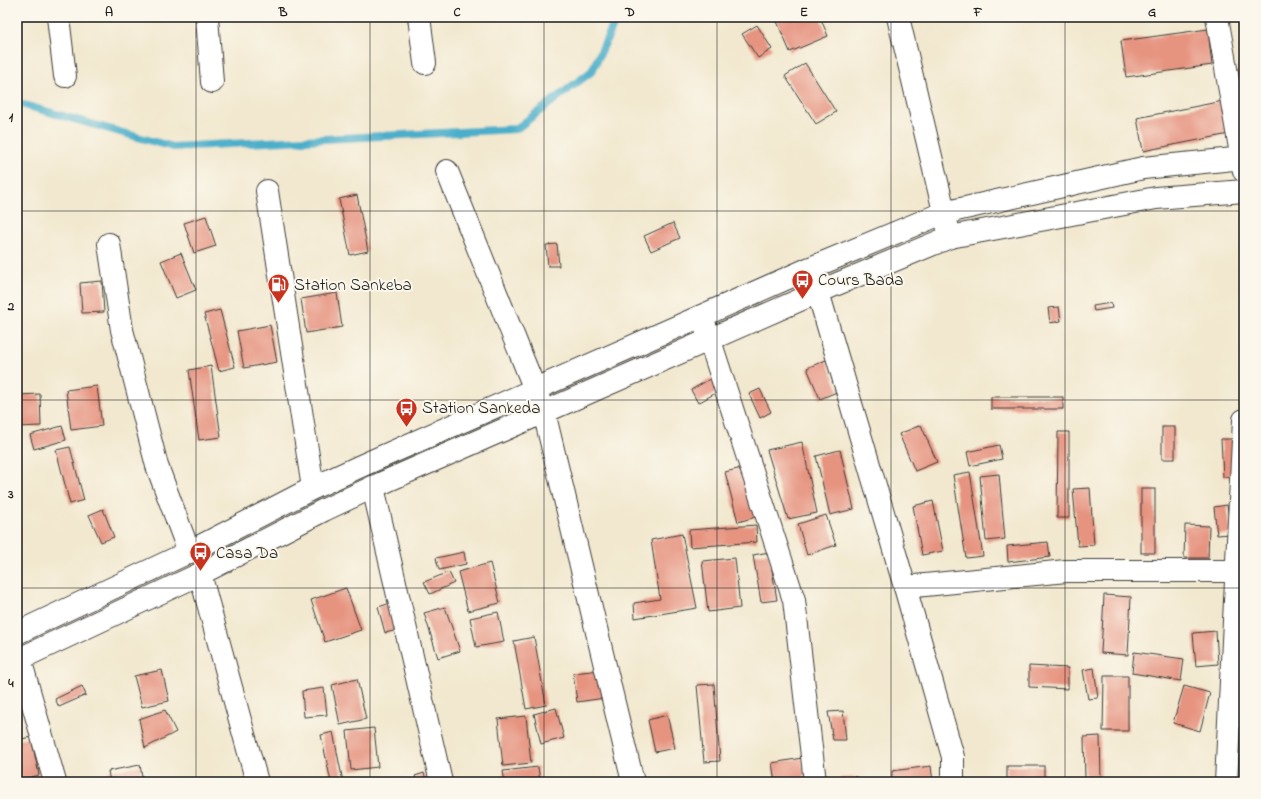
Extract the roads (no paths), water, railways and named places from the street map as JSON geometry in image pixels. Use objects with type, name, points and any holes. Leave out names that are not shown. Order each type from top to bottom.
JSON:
[{"type":"street","points":[[58,17],[65,76]]},
{"type":"street","points":[[207,17],[212,82]]},
{"type":"street","points":[[419,17],[425,63]]},
{"type":"street","points":[[898,17],[950,237]]},
{"type":"street","points":[[17,633],[189,552],[313,488],[363,465],[808,270],[944,213],[1143,168],[1243,162],[1217,17]]},
{"type":"street","points":[[447,171],[544,412],[633,782]]},
{"type":"street","points":[[267,191],[313,488]]},
{"type":"street","points":[[55,782],[18,660],[200,574],[324,510],[373,487],[818,292],[950,237],[1156,198],[1244,191]]},
{"type":"street","points":[[109,244],[124,337],[157,466],[189,552]]},
{"type":"street","points":[[808,270],[818,292],[953,757],[953,782]]},
{"type":"street","points":[[702,316],[794,600],[815,782]]},
{"type":"street","points":[[1226,782],[1244,420]]},
{"type":"street","points":[[373,487],[441,782]]},
{"type":"street","points":[[905,588],[1066,571],[1236,571]]},
{"type":"street","points":[[200,574],[257,782]]},
{"type":"waterway","points":[[17,103],[173,147],[516,129],[592,71],[617,17]]},
{"type":"place","name":"Cours Bada","points":[[803,300]]},
{"type":"place","name":"Station Sankeba","points":[[279,304]]},
{"type":"place","name":"Station Sankeda","points":[[406,428]]},
{"type":"place","name":"Casa Da","points":[[201,572]]}]
